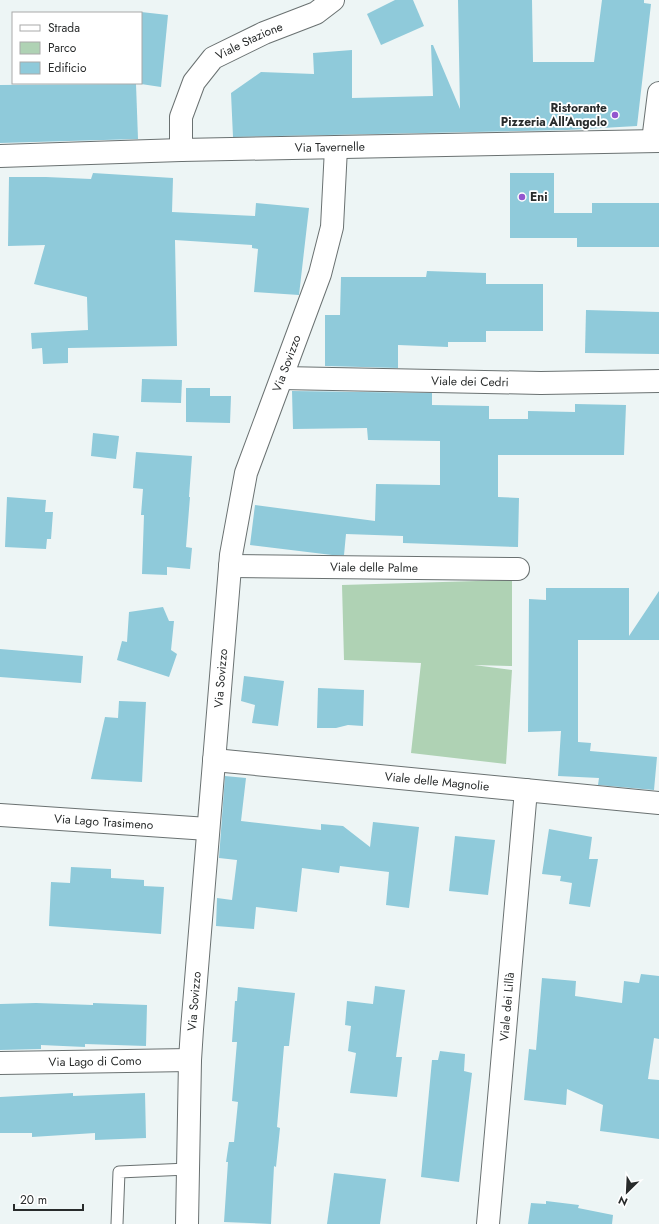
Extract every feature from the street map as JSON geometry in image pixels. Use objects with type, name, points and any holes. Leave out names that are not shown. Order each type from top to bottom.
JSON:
[{"type":"street","name":"Viale Stazione","points":[[181,150],[181,117],[194,82],[213,58],[264,33],[316,13],[333,0]]},
{"type":"street","points":[[656,141],[659,93]]},
{"type":"street","name":"Via Tavernelle","points":[[0,156],[181,150],[656,141]]},
{"type":"street","name":"Via Sovizzo","points":[[187,1224],[190,1060],[230,566],[246,473],[320,274],[332,227],[336,148]]},
{"type":"street","name":"Viale dei Cedri","points":[[282,378],[541,383],[659,381]]},
{"type":"street","name":"Viale delle Palme","points":[[230,566],[518,570]]},
{"type":"street","name":"Viale delle Magnolie","points":[[214,760],[659,803]]},
{"type":"street","name":"Viale dei Lillà","points":[[488,1224],[526,790]]},
{"type":"street","name":"Via Lago Trasimeno","points":[[0,815],[208,829]]},
{"type":"street","name":"Via Lago di Como","points":[[0,1063],[190,1060]]},
{"type":"lane","points":[[118,1224],[119,1172],[188,1168]]},
{"type":"green space","points":[[512,580],[512,666],[474,665],[512,670],[506,764],[411,753],[421,663],[344,660],[342,585]]},
{"type":"building","points":[[395,0],[413,0],[424,26],[381,45],[367,14]]},
{"type":"building","points":[[458,0],[532,0],[533,62],[594,62],[602,0],[644,0],[644,3],[651,4],[637,126],[567,130],[233,137],[231,93],[261,72],[314,74],[313,53],[352,50],[352,98],[433,96],[431,45],[433,45],[460,109]]},
{"type":"building","points":[[142,12],[168,15],[161,87],[141,84]]},
{"type":"building","points":[[136,84],[138,139],[0,143],[0,85]]},
{"type":"building","points":[[93,173],[173,178],[172,212],[255,216],[256,203],[309,208],[299,295],[254,292],[258,249],[252,248],[252,245],[175,240],[177,346],[68,348],[68,363],[43,364],[42,348],[32,349],[31,333],[88,330],[87,297],[34,284],[45,245],[8,246],[9,177],[91,179]]},
{"type":"building","points":[[510,173],[554,173],[554,213],[592,213],[592,203],[659,203],[659,247],[577,247],[577,238],[510,238]]},
{"type":"building","points":[[427,271],[486,273],[486,284],[543,284],[543,331],[486,331],[486,342],[448,342],[448,347],[398,345],[398,368],[325,366],[325,315],[340,315],[341,277],[426,277]]},
{"type":"building","points":[[586,310],[659,312],[659,354],[585,353]]},
{"type":"building","points":[[142,379],[182,380],[181,403],[141,402]]},
{"type":"building","points":[[186,388],[210,388],[210,396],[231,396],[230,423],[186,422]]},
{"type":"building","points":[[292,391],[432,393],[432,405],[489,406],[489,419],[528,419],[528,411],[575,412],[575,404],[626,405],[624,455],[498,455],[498,497],[519,498],[518,547],[403,543],[403,536],[346,534],[344,555],[332,555],[250,545],[255,505],[375,521],[376,484],[440,485],[440,441],[368,440],[367,428],[293,429]]},
{"type":"building","points":[[93,433],[119,436],[116,459],[91,456]]},
{"type":"building","points":[[136,452],[192,456],[186,547],[192,548],[190,569],[167,567],[167,575],[142,574],[144,515],[141,515],[143,489],[133,488]]},
{"type":"building","points":[[7,497],[46,500],[45,512],[53,512],[51,539],[47,539],[46,549],[5,547]]},
{"type":"building","points":[[546,588],[629,588],[629,636],[659,591],[659,640],[578,640],[578,742],[591,743],[590,751],[657,757],[654,790],[598,785],[599,778],[558,776],[561,731],[528,732],[529,599],[546,600]]},
{"type":"building","points":[[163,607],[169,621],[174,621],[171,650],[177,654],[169,677],[117,660],[122,641],[127,642],[129,612]]},
{"type":"building","points":[[0,649],[83,656],[81,683],[0,677]]},
{"type":"building","points":[[244,676],[284,681],[278,726],[252,723],[255,705],[241,701]]},
{"type":"building","points":[[318,688],[364,690],[363,726],[348,725],[336,728],[317,728]]},
{"type":"building","points":[[119,701],[146,702],[142,782],[91,779],[105,717],[118,718]]},
{"type":"building","points":[[225,776],[246,778],[241,821],[321,830],[321,824],[343,826],[370,847],[373,822],[419,827],[409,908],[386,905],[389,872],[340,866],[339,873],[302,868],[297,912],[256,907],[254,929],[216,926],[217,898],[232,900],[237,860],[219,858]]},
{"type":"building","points":[[549,829],[592,837],[589,859],[598,859],[590,907],[569,904],[572,883],[560,881],[561,876],[542,874]]},
{"type":"building","points":[[455,836],[495,840],[488,895],[449,891]]},
{"type":"building","points":[[71,867],[111,869],[111,878],[144,880],[144,886],[164,887],[161,934],[49,926],[51,882],[70,883]]},
{"type":"building","points":[[641,974],[659,976],[659,1039],[654,1038],[648,1079],[659,1080],[659,1139],[600,1131],[603,1105],[567,1089],[566,1105],[524,1100],[529,1049],[536,1050],[542,978],[576,981],[575,996],[622,1003],[624,981],[639,983]]},
{"type":"building","points":[[375,986],[405,990],[396,1057],[402,1057],[397,1097],[350,1093],[356,1053],[348,1051],[351,1026],[345,1025],[347,1001],[373,1004]]},
{"type":"building","points":[[238,987],[295,993],[289,1046],[284,1046],[277,1127],[280,1128],[276,1167],[274,1166],[271,1224],[224,1222],[228,1162],[226,1162],[229,1142],[234,1142],[238,1102],[232,1101],[237,1042],[232,1042],[235,1001],[237,1001]]},
{"type":"building","points":[[36,1003],[147,1005],[146,1046],[85,1044],[85,1047],[41,1045],[41,1049],[0,1050],[0,1004]]},
{"type":"building","points":[[440,1051],[465,1054],[464,1071],[472,1073],[459,1182],[421,1177],[432,1060],[438,1060]]},
{"type":"building","points":[[73,1093],[73,1096],[145,1093],[146,1138],[95,1140],[95,1133],[32,1137],[32,1133],[0,1133],[0,1097]]},
{"type":"building","points":[[334,1173],[386,1179],[380,1224],[327,1224]]},
{"type":"building","points":[[546,1201],[579,1205],[578,1208],[613,1215],[612,1224],[528,1224],[531,1203],[546,1204]]},
{"type":"place","name":"Ristorante Pizzeria All'Angolo","points":[[615,115]]},
{"type":"place","name":"Eni","points":[[522,197]]}]
